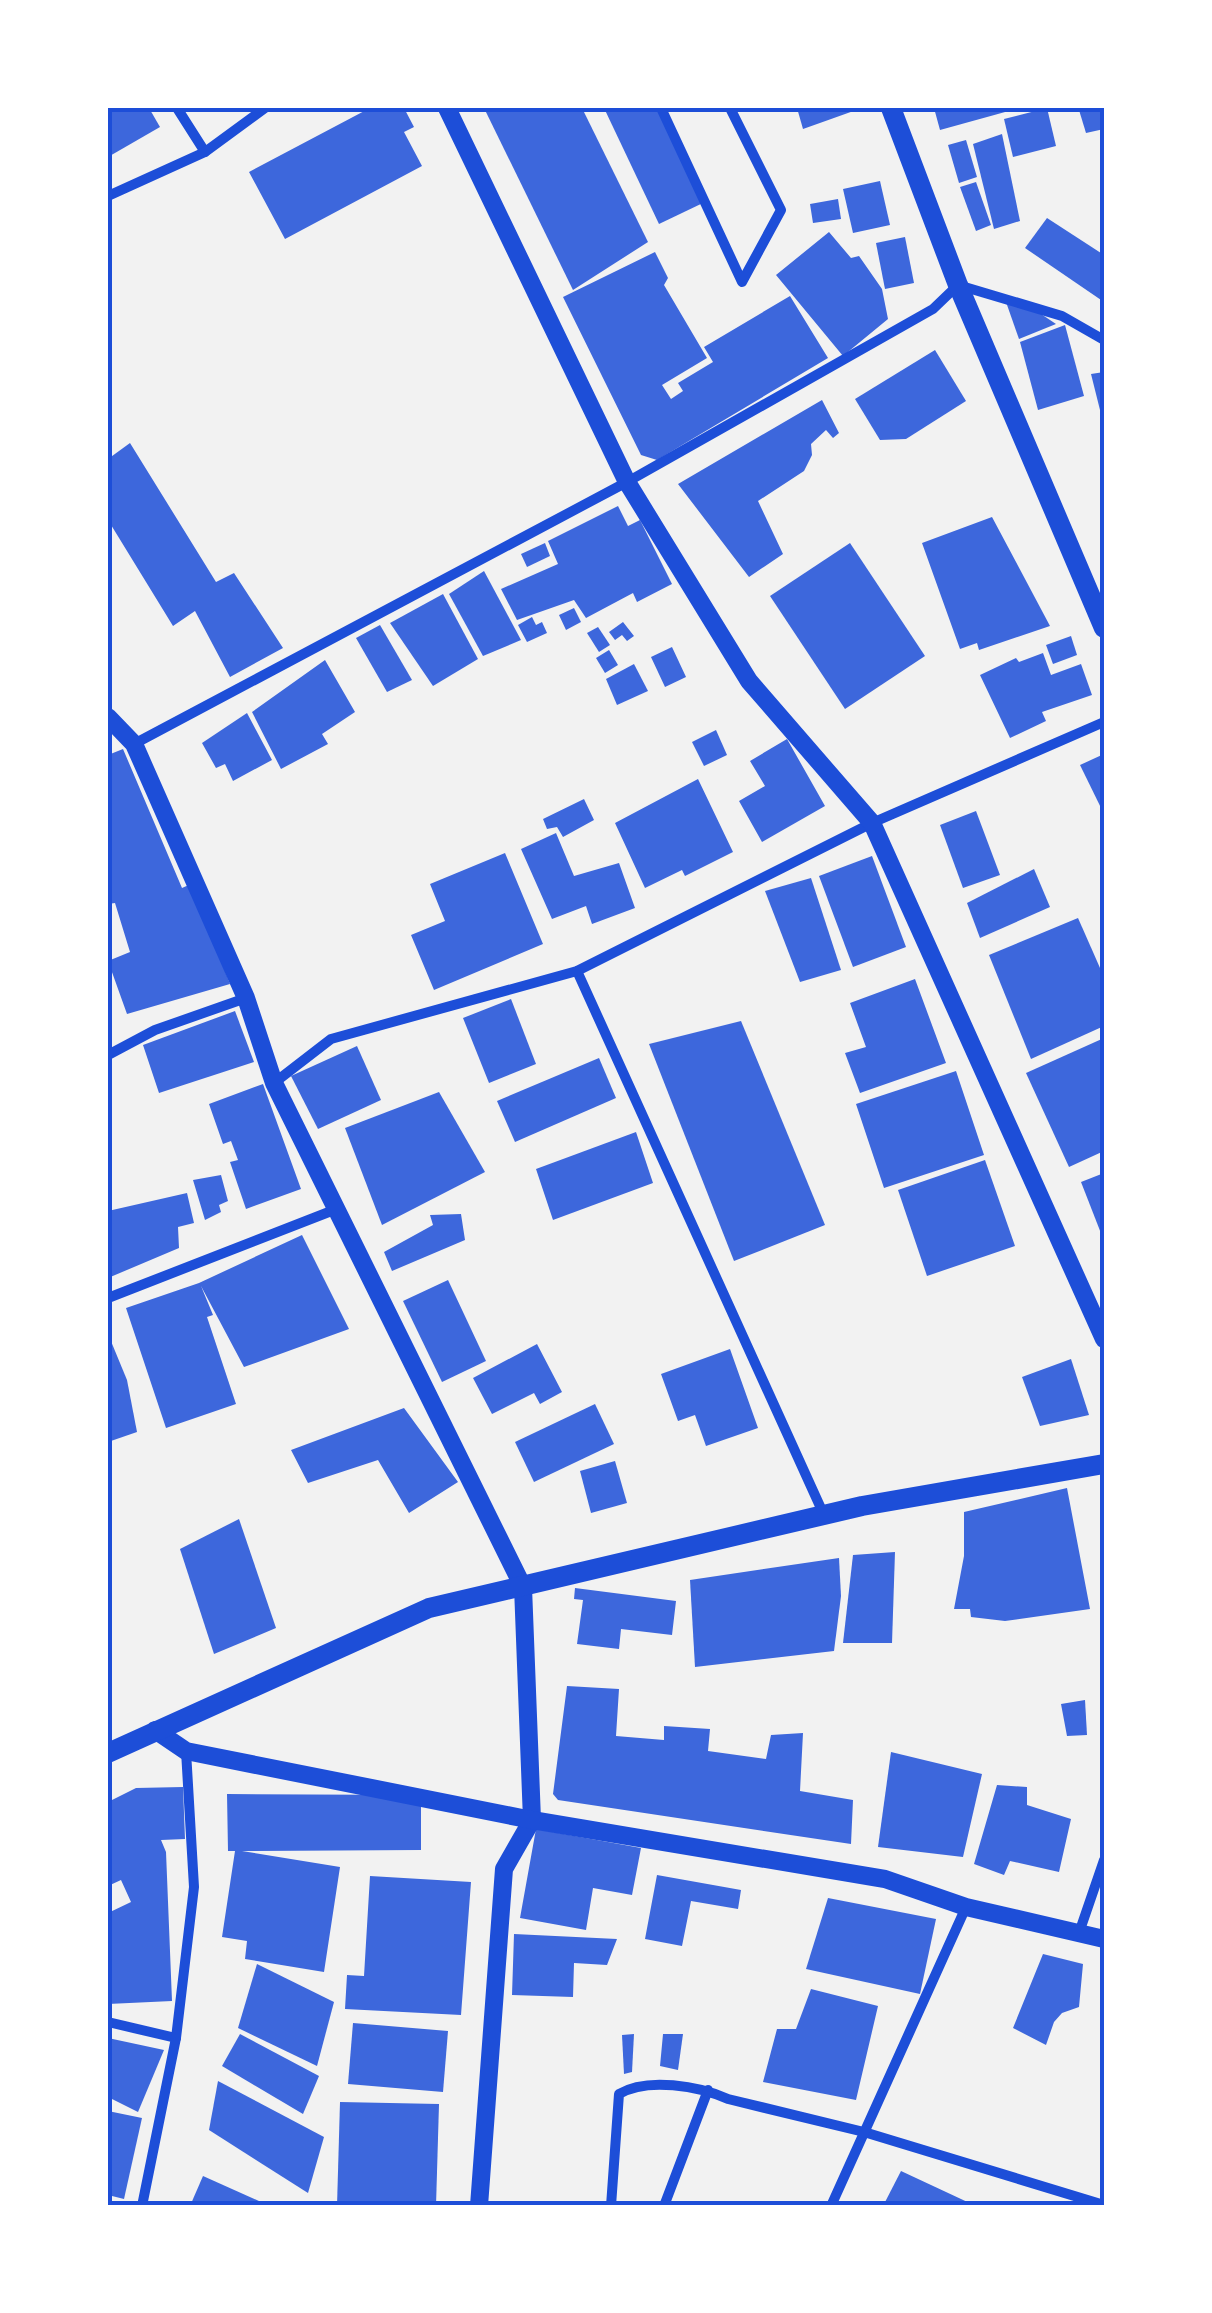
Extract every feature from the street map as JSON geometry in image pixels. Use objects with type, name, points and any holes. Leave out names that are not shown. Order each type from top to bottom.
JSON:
[{"type":"main road","points":[[890,108],[958,285],[1104,628]]},
{"type":"main road","points":[[108,1753],[429,1608],[825,1516],[1104,1464]]},
{"type":"street","points":[[176,108],[204,152]]},
{"type":"street","points":[[108,196],[204,152],[265,108]]},
{"type":"street","points":[[447,108],[627,482],[749,681],[872,823],[1104,1339]]},
{"type":"street","points":[[661,108],[742,282],[781,210],[730,108]]},
{"type":"street","points":[[134,744],[627,482],[933,310],[958,285],[1062,316],[1104,340]]},
{"type":"street","points":[[108,717],[134,744],[246,998],[274,1083],[523,1587],[532,1820],[504,1869],[479,2206]]},
{"type":"street","points":[[274,1083],[332,1039],[578,970],[872,823],[1104,722]]},
{"type":"street","points":[[578,970],[825,1516]]},
{"type":"street","points":[[108,1056],[155,1030],[246,998]]},
{"type":"street","points":[[108,1298],[334,1210]]},
{"type":"street","points":[[155,1730],[186,1751],[532,1820],[885,1878],[966,1907],[1080,1930],[1104,1939]]},
{"type":"street","points":[[142,2206],[176,2038],[194,1887],[186,1751]]},
{"type":"street","points":[[1080,1930],[1104,1860]]},
{"type":"street","points":[[831,2206],[966,1907]]},
{"type":"street","points":[[108,2022],[176,2038]]},
{"type":"street","points":[[611,2206],[619,2094],[638,2086],[708,2090],[728,2099],[864,2132],[1104,2205]]},
{"type":"street","points":[[664,2206],[708,2090]]},
{"type":"building","points":[[108,108],[149,108],[160,127],[108,157]]},
{"type":"building","points":[[370,108],[404,108],[414,127],[404,132],[422,166],[285,239],[249,172]]},
{"type":"building","points":[[484,108],[582,108],[648,242],[573,290]]},
{"type":"building","points":[[604,108],[661,108],[705,202],[659,224]]},
{"type":"building","points":[[797,108],[862,108],[803,129]]},
{"type":"building","points":[[934,108],[1016,108],[1016,109],[940,130]]},
{"type":"building","points":[[1047,108],[1056,146],[1013,157],[1004,119]]},
{"type":"building","points":[[1104,108],[1104,129],[1086,133],[1079,110]]},
{"type":"building","points":[[1002,134],[1020,221],[994,229],[973,144]]},
{"type":"building","points":[[966,140],[977,177],[959,183],[948,145]]},
{"type":"building","points":[[880,181],[890,225],[853,233],[843,189]]},
{"type":"building","points":[[976,182],[991,225],[976,231],[960,187]]},
{"type":"building","points":[[838,199],[841,219],[813,223],[810,204]]},
{"type":"building","points":[[1047,218],[1104,255],[1104,302],[1025,248]]},
{"type":"building","points":[[829,232],[851,258],[859,256],[882,289],[888,319],[843,356],[776,275]]},
{"type":"building","points":[[905,237],[914,283],[885,289],[876,243]]},
{"type":"building","points":[[655,252],[668,278],[664,285],[707,358],[662,385],[671,399],[683,391],[678,383],[713,362],[704,347],[790,296],[828,358],[657,460],[641,455],[563,297]]},
{"type":"building","points":[[1006,302],[1038,312],[1056,324],[1019,339]]},
{"type":"building","points":[[1065,325],[1084,396],[1038,410],[1020,342]]},
{"type":"building","points":[[935,350],[966,401],[906,439],[880,440],[855,399]]},
{"type":"building","points":[[1104,372],[1104,421],[1103,422],[1091,374]]},
{"type":"building","points":[[822,400],[839,433],[833,438],[826,430],[811,444],[812,455],[804,471],[758,501],[783,554],[749,577],[678,484]]},
{"type":"building","points":[[130,443],[216,582],[234,573],[283,648],[230,677],[195,611],[173,626],[108,520],[108,459]]},
{"type":"building","points":[[618,506],[628,526],[640,520],[672,584],[637,602],[633,593],[586,618],[574,600],[517,620],[501,589],[558,564],[548,541]]},
{"type":"building","points":[[992,517],[1050,626],[979,650],[977,643],[960,649],[922,543]]},
{"type":"building","points":[[545,543],[550,556],[527,567],[521,554]]},
{"type":"building","points":[[850,543],[925,656],[845,709],[770,596]]},
{"type":"building","points":[[484,571],[521,640],[483,656],[449,594]]},
{"type":"building","points":[[443,594],[478,659],[433,686],[390,623]]},
{"type":"building","points":[[574,608],[581,622],[566,630],[559,615]]},
{"type":"building","points":[[532,617],[536,625],[542,622],[547,633],[527,642],[518,625]]},
{"type":"building","points":[[623,622],[634,636],[627,641],[622,635],[615,640],[609,632]]},
{"type":"building","points":[[380,625],[412,680],[387,692],[356,638]]},
{"type":"building","points":[[598,627],[610,645],[599,652],[587,633]]},
{"type":"building","points":[[1071,636],[1077,655],[1053,664],[1046,645]]},
{"type":"building","points":[[672,647],[686,677],[665,687],[651,657]]},
{"type":"building","points":[[609,650],[618,665],[605,673],[596,658]]},
{"type":"building","points":[[1043,653],[1051,675],[1081,664],[1092,695],[1042,712],[1046,721],[1010,738],[980,675],[1016,658],[1019,662]]},
{"type":"building","points":[[325,660],[355,712],[322,734],[328,744],[281,769],[252,712]]},
{"type":"building","points":[[634,664],[648,691],[617,705],[606,679]]},
{"type":"building","points":[[247,713],[272,760],[233,781],[225,764],[216,768],[202,743]]},
{"type":"building","points":[[716,730],[727,755],[704,766],[692,742]]},
{"type":"building","points":[[787,739],[825,806],[762,842],[739,801],[765,786],[750,761]]},
{"type":"building","points":[[123,749],[182,888],[191,884],[230,984],[127,1014],[108,961],[130,952],[115,903],[108,904],[108,755]]},
{"type":"building","points":[[1104,754],[1104,814],[1080,765]]},
{"type":"building","points":[[698,779],[733,852],[685,876],[682,870],[645,888],[615,823]]},
{"type":"building","points":[[584,799],[594,820],[563,837],[557,827],[547,829],[543,819]]},
{"type":"building","points":[[976,811],[1000,875],[963,888],[940,825]]},
{"type":"building","points":[[556,833],[574,876],[619,863],[635,908],[592,924],[586,906],[552,919],[521,849]]},
{"type":"building","points":[[505,853],[543,944],[434,990],[411,935],[445,921],[430,884]]},
{"type":"building","points":[[872,856],[906,947],[853,967],[819,876]]},
{"type":"building","points":[[1034,869],[1050,907],[980,938],[967,903]]},
{"type":"building","points":[[811,878],[841,970],[800,982],[765,891]]},
{"type":"building","points":[[1078,918],[1104,977],[1104,1026],[1031,1059],[989,955]]},
{"type":"building","points":[[915,979],[946,1063],[860,1093],[845,1053],[866,1047],[850,1003]]},
{"type":"building","points":[[511,999],[536,1064],[489,1083],[463,1018]]},
{"type":"building","points":[[235,1011],[254,1062],[159,1093],[143,1045]]},
{"type":"building","points":[[741,1021],[825,1225],[734,1261],[649,1044]]},
{"type":"building","points":[[1104,1038],[1104,1151],[1069,1167],[1026,1073]]},
{"type":"building","points":[[357,1046],[381,1100],[318,1129],[291,1076]]},
{"type":"building","points":[[599,1058],[616,1098],[515,1142],[497,1101]]},
{"type":"building","points":[[956,1071],[984,1155],[884,1188],[856,1104]]},
{"type":"building","points":[[263,1084],[301,1189],[246,1209],[230,1162],[238,1160],[231,1141],[223,1144],[209,1104]]},
{"type":"building","points":[[439,1092],[485,1172],[382,1225],[345,1128]]},
{"type":"building","points":[[636,1132],[653,1183],[553,1220],[536,1169]]},
{"type":"building","points":[[985,1160],[1015,1246],[927,1276],[898,1190]]},
{"type":"building","points":[[1104,1173],[1104,1241],[1081,1182]]},
{"type":"building","points":[[221,1175],[228,1201],[219,1205],[221,1212],[205,1220],[193,1180]]},
{"type":"building","points":[[187,1193],[194,1223],[178,1227],[179,1248],[108,1278],[108,1211]]},
{"type":"building","points":[[461,1214],[465,1240],[392,1271],[384,1252],[433,1225],[430,1215]]},
{"type":"building","points":[[302,1235],[349,1329],[244,1367],[201,1286],[213,1315],[207,1317],[236,1404],[166,1428],[126,1308],[199,1283]]},
{"type":"building","points":[[448,1280],[486,1361],[442,1382],[403,1301]]},
{"type":"building","points":[[108,1334],[127,1380],[137,1432],[108,1442]]},
{"type":"building","points":[[537,1344],[562,1392],[540,1404],[534,1393],[492,1414],[473,1378]]},
{"type":"building","points":[[730,1349],[758,1428],[706,1446],[695,1415],[678,1421],[661,1374]]},
{"type":"building","points":[[1071,1359],[1089,1415],[1040,1426],[1022,1377]]},
{"type":"building","points":[[595,1404],[614,1444],[534,1482],[515,1442]]},
{"type":"building","points":[[404,1408],[458,1482],[409,1513],[378,1460],[308,1483],[291,1450]]},
{"type":"building","points":[[615,1461],[627,1503],[591,1513],[580,1471]]},
{"type":"building","points":[[1067,1488],[1090,1609],[1005,1621],[971,1617],[970,1609],[954,1609],[964,1556],[964,1512]]},
{"type":"building","points":[[239,1519],[276,1628],[214,1654],[180,1549]]},
{"type":"building","points":[[895,1552],[892,1643],[843,1643],[853,1555]]},
{"type":"building","points":[[839,1558],[841,1596],[834,1651],[695,1667],[690,1580]]},
{"type":"building","points":[[575,1588],[676,1601],[672,1635],[621,1629],[619,1649],[577,1644],[583,1600],[574,1599]]},
{"type":"building","points":[[567,1686],[619,1689],[616,1736],[664,1740],[664,1726],[710,1729],[708,1751],[766,1759],[771,1735],[803,1733],[800,1791],[853,1800],[851,1844],[558,1800],[553,1794]]},
{"type":"building","points":[[1085,1700],[1087,1735],[1067,1736],[1061,1704]]},
{"type":"building","points":[[891,1752],[982,1774],[963,1857],[878,1847]]},
{"type":"building","points":[[997,1785],[1027,1787],[1027,1805],[1071,1819],[1059,1872],[1010,1861],[1004,1875],[974,1864]]},
{"type":"building","points":[[183,1787],[185,1839],[161,1840],[166,1852],[172,2001],[108,2004],[108,1913],[131,1902],[121,1880],[108,1886],[108,1802],[136,1788]]},
{"type":"building","points":[[227,1794],[421,1795],[421,1850],[242,1851],[340,1867],[324,1972],[245,1959],[247,1941],[222,1937],[235,1851],[228,1851]]},
{"type":"building","points":[[536,1829],[641,1848],[632,1895],[593,1888],[586,1930],[520,1918]]},
{"type":"building","points":[[657,1875],[741,1890],[738,1909],[691,1901],[682,1946],[645,1939]]},
{"type":"building","points":[[370,1876],[471,1882],[461,2015],[345,2009],[347,1975],[364,1976]]},
{"type":"building","points":[[828,1898],[936,1919],[920,1994],[806,1969]]},
{"type":"building","points":[[514,1934],[617,1939],[607,1965],[574,1963],[573,1997],[512,1995]]},
{"type":"building","points":[[1043,1954],[1083,1964],[1079,2007],[1062,2013],[1054,2022],[1046,2045],[1013,2028]]},
{"type":"building","points":[[257,1964],[334,2002],[317,2066],[238,2028]]},
{"type":"building","points":[[811,1989],[878,2006],[856,2100],[763,2082],[777,2029],[796,2029]]},
{"type":"building","points":[[353,2023],[448,2031],[443,2092],[348,2084]]},
{"type":"building","points":[[240,2034],[319,2076],[303,2114],[222,2066]]},
{"type":"building","points":[[634,2034],[632,2072],[624,2074],[622,2035]]},
{"type":"building","points":[[663,2034],[683,2034],[678,2070],[660,2066]]},
{"type":"building","points":[[108,2038],[164,2050],[138,2112],[108,2097]]},
{"type":"building","points":[[218,2081],[324,2137],[308,2193],[209,2130]]},
{"type":"building","points":[[340,2102],[439,2104],[436,2206],[337,2206]]},
{"type":"building","points":[[108,2111],[142,2118],[124,2199],[108,2195]]},
{"type":"building","points":[[901,2171],[976,2206],[883,2206]]},
{"type":"building","points":[[203,2176],[270,2206],[190,2206]]}]
